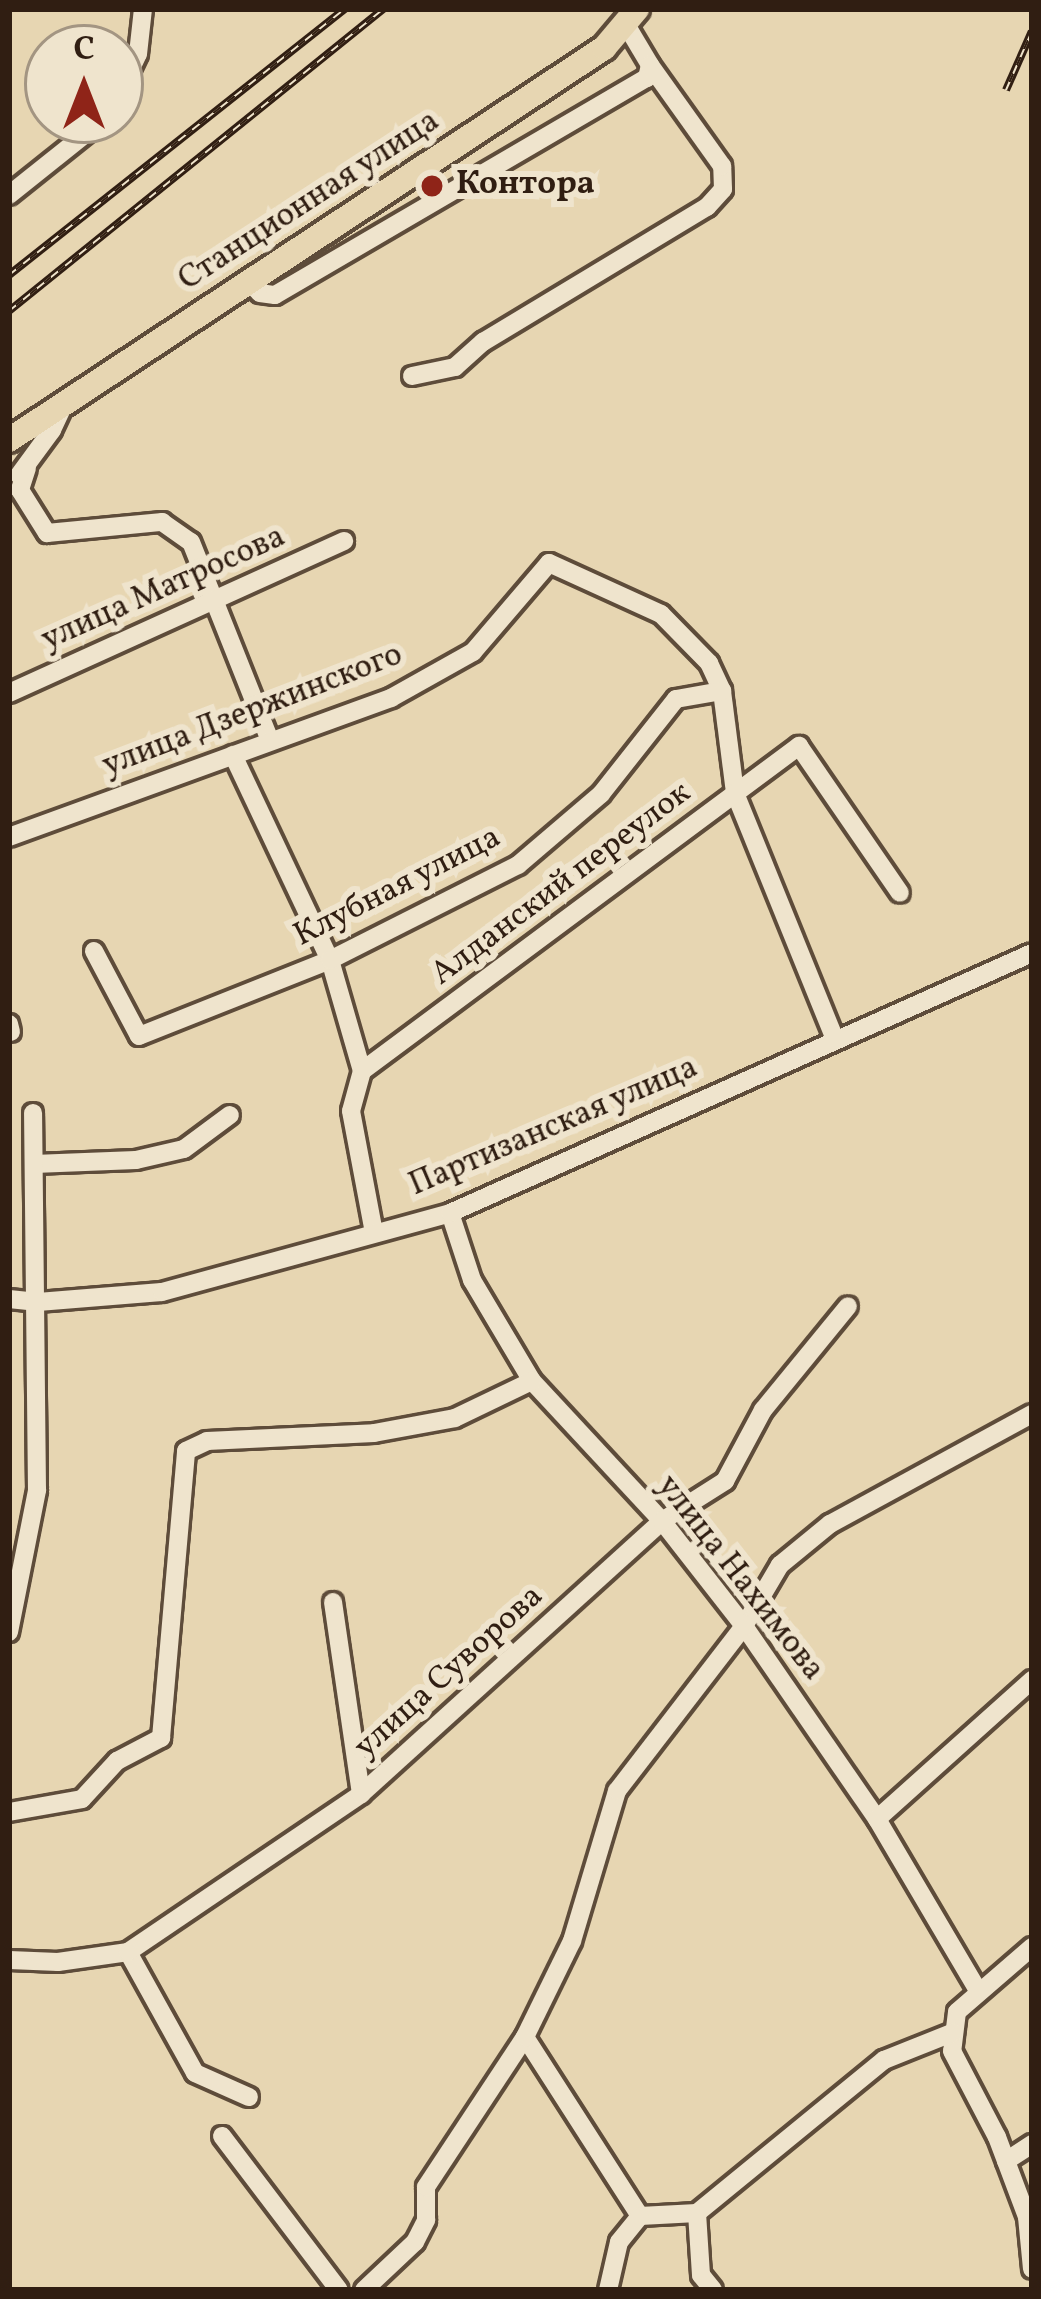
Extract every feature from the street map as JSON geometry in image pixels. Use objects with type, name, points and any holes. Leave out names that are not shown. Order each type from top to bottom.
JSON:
[{"type":"main road","name":"Станционная улица","points":[[9,440],[604,48],[632,16]]},
{"type":"street","points":[[412,376],[455,367],[483,342],[707,207],[723,188],[722,166],[650,65],[632,16]]},
{"type":"street","points":[[247,280],[260,293],[275,295],[647,78],[650,65]]},
{"type":"street","points":[[9,195],[73,144]]},
{"type":"street","points":[[64,404],[26,468],[20,490],[46,533],[162,522],[191,542],[270,741]]},
{"type":"street","points":[[9,484],[26,468]]},
{"type":"street","name":"улица Матросова","points":[[9,693],[344,541]]},
{"type":"street","name":"улица Дзержинского","points":[[9,837],[391,698],[473,652],[548,563],[662,614],[709,663],[722,691]]},
{"type":"street","points":[[722,691],[736,794],[834,1037]]},
{"type":"street","name":"Клубная улица","points":[[94,951],[139,1036],[330,960],[518,865],[601,794],[676,699],[722,691]]},
{"type":"street","name":"Алданский переулок","points":[[362,1071],[799,746],[900,893]]},
{"type":"street","points":[[233,755],[330,960],[362,1071],[350,1112],[374,1233]]},
{"type":"street","name":"Партизанская улица","points":[[9,1299],[38,1302],[162,1292],[450,1213],[834,1037],[1032,953]]},
{"type":"street","points":[[9,1632],[37,1490],[33,1113]]},
{"type":"street","points":[[34,1164],[136,1160],[184,1149],[230,1115]]},
{"type":"street","name":"улица Нахимова","points":[[450,1213],[472,1280],[532,1381],[662,1521],[744,1626],[877,1819],[977,1989]]},
{"type":"street","name":"улица Суворова","points":[[9,1960],[58,1962],[128,1952],[362,1794],[662,1521],[725,1481],[763,1410],[848,1306]]},
{"type":"street","points":[[9,1812],[82,1799],[117,1761],[161,1738],[186,1451],[207,1441],[374,1433],[455,1418],[532,1381]]},
{"type":"street","points":[[364,2290],[415,2242],[426,2220],[426,2187],[524,2037],[572,1941],[616,1791],[744,1626],[780,1565],[830,1524],[1032,1414]]},
{"type":"street","points":[[333,1602],[362,1794]]},
{"type":"street","points":[[877,1819],[1032,1680]]},
{"type":"street","points":[[1032,1947],[977,1989],[957,2012],[952,2051],[1006,2161],[1027,2217],[1032,2269]]},
{"type":"street","points":[[128,1952],[195,2073],[249,2096]]},
{"type":"street","points":[[608,2290],[619,2242],[640,2216],[697,2213],[884,2060],[954,2032]]},
{"type":"street","points":[[524,2037],[640,2216]]},
{"type":"street","points":[[222,2136],[339,2290]]},
{"type":"street","points":[[1006,2161],[1032,2144]]},
{"type":"street","points":[[697,2213],[700,2275],[713,2290]]},
{"type":"railway","points":[[9,275],[345,9]]},
{"type":"railway","points":[[9,311],[383,9]]},
{"type":"railway","points":[[1006,90],[1032,31]]},
{"type":"place","name":"Контора","points":[[432,186]]}]
